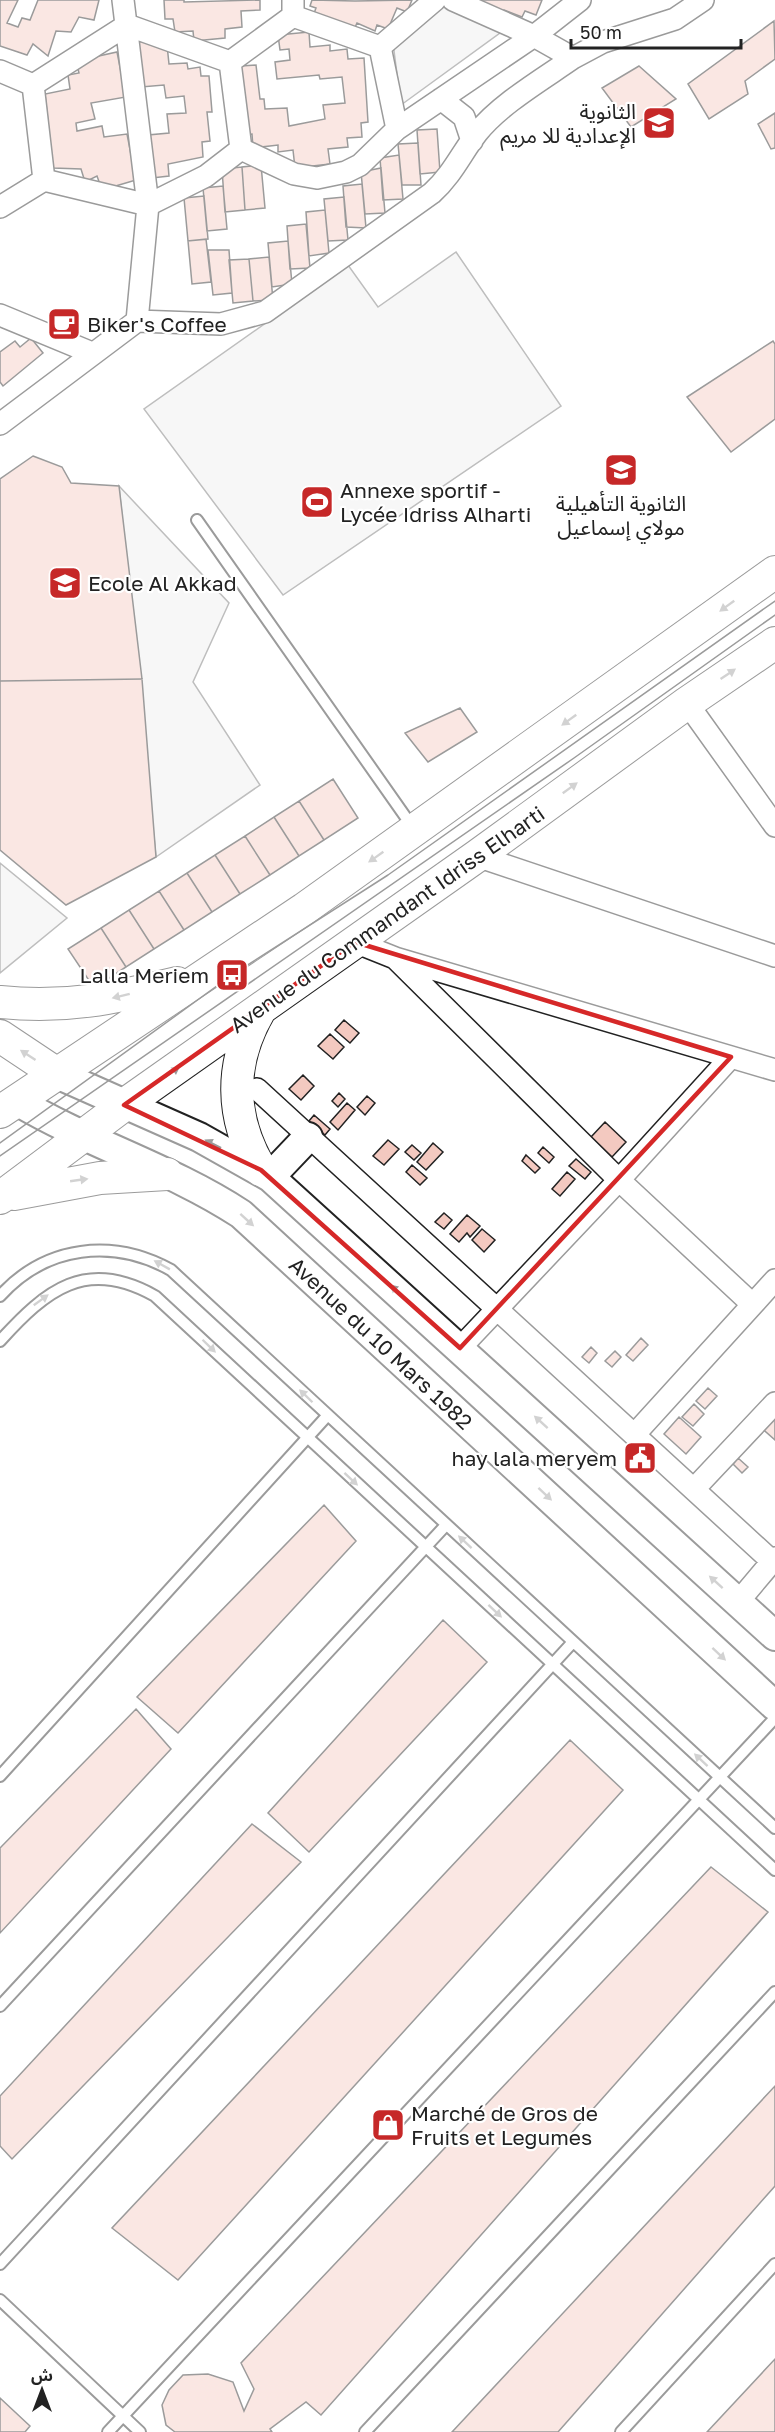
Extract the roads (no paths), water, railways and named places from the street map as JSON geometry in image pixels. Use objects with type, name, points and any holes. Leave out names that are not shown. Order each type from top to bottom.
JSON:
[{"type":"main road","points":[[6,1101],[57,1074],[304,909],[775,572]]},
{"type":"main road","name":"Avenue du Commandant Idriss Elharti","points":[[1,1197],[124,1106],[477,856],[687,703],[775,643]]},
{"type":"main road","points":[[0,1002],[42,1004],[104,1001],[198,978]]},
{"type":"main road","points":[[261,1009],[242,1047],[236,1090],[243,1132],[266,1174]]},
{"type":"main road","points":[[0,1036],[57,1074],[124,1106],[199,1137],[266,1174],[775,1635]]},
{"type":"main road","name":"Avenue du 10 Mars 1982","points":[[6,1101],[167,1174],[218,1199],[241,1214],[775,1706]]},
{"type":"main road","points":[[266,1174],[308,1137]]},
{"type":"main road","points":[[1,1197],[67,1182],[167,1174]]},
{"type":"street","points":[[123,0],[148,205],[137,321]]},
{"type":"street","points":[[380,47],[435,0]]},
{"type":"street","points":[[453,0],[534,36],[573,58]]},
{"type":"street","points":[[241,148],[294,174],[317,178],[346,172],[360,165],[397,129],[534,36],[580,0]]},
{"type":"street","points":[[0,424],[137,321],[221,324],[266,312],[432,193],[447,180],[472,141],[489,121],[523,93],[573,58],[603,42],[675,19],[704,0]]},
{"type":"street","points":[[230,62],[293,8],[380,47]]},
{"type":"street","points":[[127,25],[230,62]]},
{"type":"street","points":[[33,85],[127,25]]},
{"type":"street","points":[[380,47],[397,129]]},
{"type":"street","points":[[230,62],[241,148]]},
{"type":"street","points":[[0,71],[33,85]]},
{"type":"street","points":[[33,85],[44,180]]},
{"type":"street","points":[[441,99],[464,117],[472,141]]},
{"type":"street","points":[[0,207],[44,180],[148,205],[206,176],[241,148]]},
{"type":"street","points":[[0,315],[92,353]]},
{"type":"street","points":[[687,703],[775,826]]},
{"type":"street","points":[[477,856],[775,956]]},
{"type":"street","points":[[356,942],[395,958],[775,1070]]},
{"type":"street","points":[[395,958],[620,1180],[752,1304]]},
{"type":"street","points":[[460,1348],[620,1180],[731,1057]]},
{"type":"street","points":[[257,1089],[774,1561],[738,1602]]},
{"type":"street","points":[[634,1434],[775,1280]]},
{"type":"street","points":[[694,1489],[775,1403]]},
{"type":"lane","points":[[197,520],[415,830]]},
{"type":"lane","points":[[0,1296],[37,1266],[73,1252],[112,1250],[153,1260],[188,1283],[327,1416],[775,1828]]},
{"type":"lane","points":[[0,1341],[39,1300],[65,1286],[93,1280],[125,1283],[141,1288],[167,1306],[306,1438],[775,1870]]},
{"type":"lane","points":[[0,1776],[327,1416]]},
{"type":"lane","points":[[0,2006],[446,1525]]},
{"type":"lane","points":[[0,2264],[573,1642]]},
{"type":"lane","points":[[108,2432],[775,1718]]},
{"type":"lane","points":[[365,2432],[775,1992]]},
{"type":"lane","points":[[621,2432],[775,2264]]},
{"type":"lane","points":[[0,2300],[140,2432]]},
{"type":"tram line","points":[[0,1143],[232,975],[388,875],[775,601]]},
{"type":"tram line","points":[[0,1156],[574,758],[775,615]]},
{"type":"place","name":"الثانوية الإعدادية للا مريم","points":[[659,123]]},
{"type":"place","name":"Biker's Coffee","points":[[64,324]]},
{"type":"place","name":"الثانوية التأهيلية مولاي إسماعيل","points":[[621,470]]},
{"type":"place","name":"Annexe sportif - Lycée Idriss Alharti","points":[[317,502]]},
{"type":"place","name":"Ecole Al Akkad","points":[[65,583]]},
{"type":"place","name":"Lalla Meriem","points":[[232,975]]},
{"type":"place","name":"hay lala meryem","points":[[640,1458]]},
{"type":"place","name":"Marché de Gros de Fruits et Legumes","points":[[388,2125]]}]
